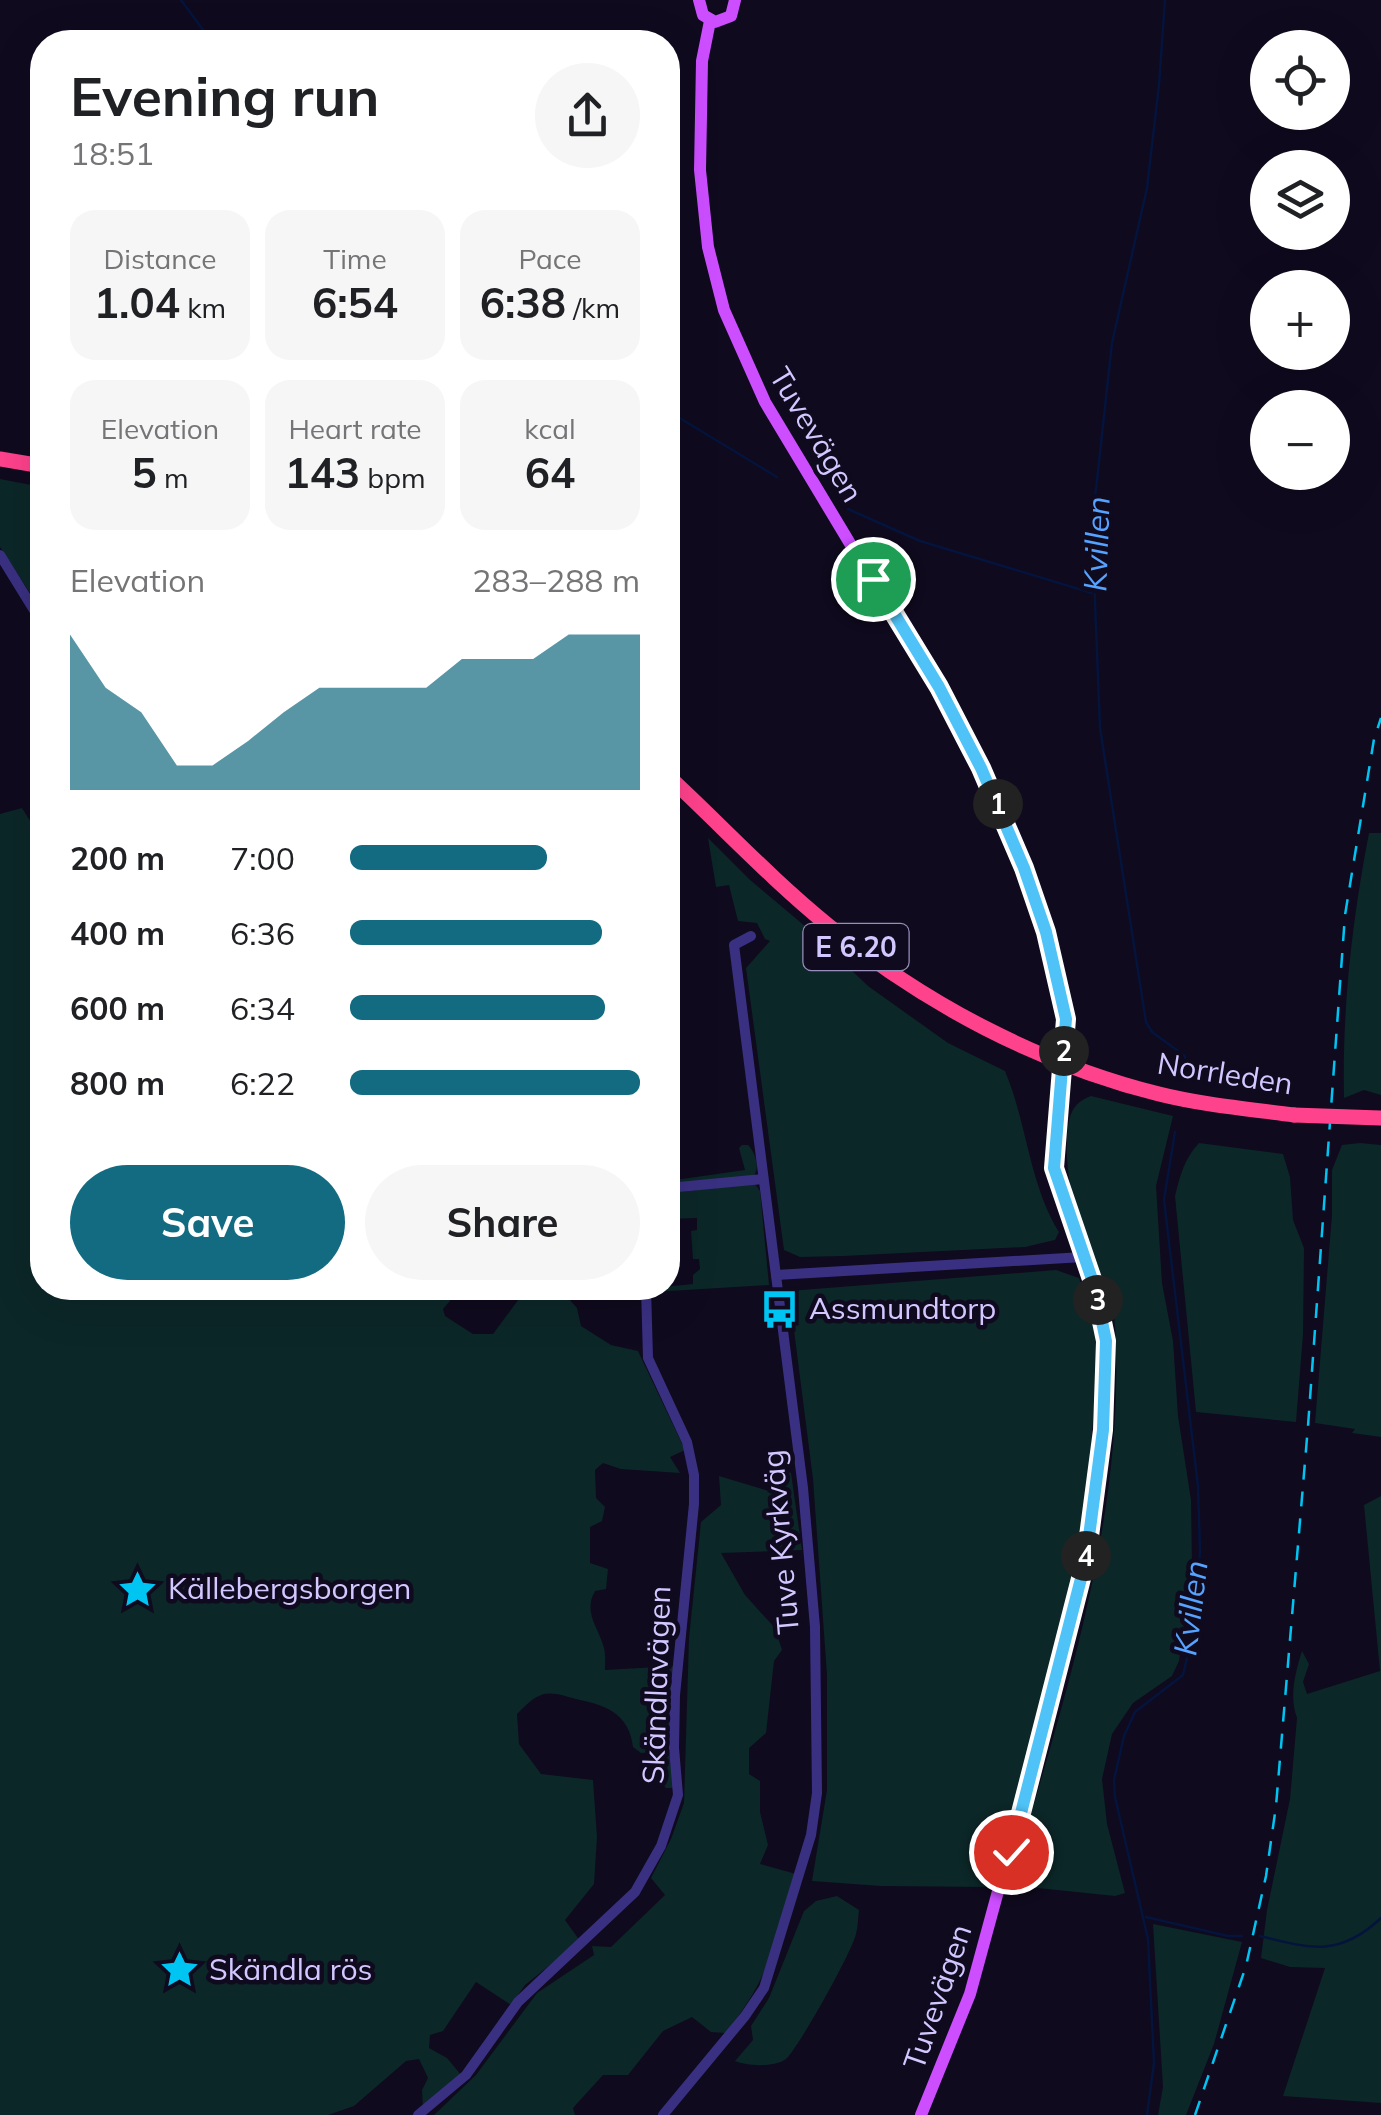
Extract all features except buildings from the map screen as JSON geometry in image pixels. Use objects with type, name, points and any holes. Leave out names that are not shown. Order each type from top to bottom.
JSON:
[{"type":"highway","points":[[0,458],[30,464]]},
{"type":"highway","name":"E 6.20","points":[[680,787],[812,911],[877,963],[969,1020],[1063,1063]]},
{"type":"highway","name":"Norrleden","points":[[1063,1063],[1160,1095],[1294,1115],[1380,1118]]},
{"type":"main road","points":[[698,0],[701,13],[721,22],[729,18],[735,0]]},
{"type":"main road","name":"Tuvevägen","points":[[710,20],[702,61],[700,170],[708,246],[724,310],[748,370],[770,411],[939,687],[1000,809],[1026,875],[1053,957],[1066,1019],[1054,1130],[1054,1168],[1101,1312],[1107,1357],[1098,1480],[1086,1559],[1053,1696],[978,1966],[921,2115]]},
{"type":"street","points":[[0,555],[30,604]]},
{"type":"street","name":"Tuve Kyrkväg","points":[[663,2115],[764,1988],[815,1819],[818,1774],[812,1574],[734,946],[751,936]]},
{"type":"street","points":[[680,1187],[762,1179]]},
{"type":"street","points":[[776,1275],[1083,1257]]},
{"type":"street","name":"Skändlavägen","points":[[418,2115],[466,2076],[518,2002],[635,1892],[661,1846],[675,1809],[675,1695],[694,1477],[682,1431],[648,1358],[646,1300]]},
{"type":"green space","points":[[0,479],[30,485],[30,593],[0,547]]},
{"type":"green space","points":[[22,808],[30,821],[30,1300],[451,1300],[443,1309],[445,1316],[473,1334],[493,1334],[518,1300],[570,1300],[577,1308],[581,1326],[611,1345],[638,1351],[685,1450],[670,1457],[680,1473],[621,1469],[603,1463],[595,1470],[596,1498],[605,1507],[602,1521],[590,1527],[590,1563],[608,1569],[606,1589],[595,1591],[590,1606],[604,1648],[605,1670],[676,1666],[668,1745],[674,1788],[666,1788],[656,1778],[652,1752],[641,1753],[633,1747],[621,1718],[606,1708],[548,1694],[540,1695],[517,1714],[519,1744],[541,1774],[593,1780],[597,1837],[594,1884],[565,1920],[580,1941],[525,1985],[511,2005],[476,1982],[443,2031],[430,2035],[429,2048],[447,2058],[462,2076],[423,2109],[422,2090],[428,2078],[419,2059],[406,2061],[354,2106],[328,2115],[0,2115],[0,814]]},
{"type":"green space","points":[[1369,833],[1381,833],[1381,1095],[1364,1090],[1344,1098],[1349,965]]},
{"type":"green space","points":[[708,838],[868,986],[948,1043],[1005,1071],[1041,1193],[1059,1232],[1055,1240],[1025,1247],[843,1256],[800,1257],[784,1250],[746,968],[770,941],[757,923],[738,921],[729,885],[716,887]]},
{"type":"green space","points":[[1091,1096],[1173,1116],[1156,1186],[1162,1283],[1173,1341],[1178,1416],[1191,1500],[1192,1565],[1179,1661],[1172,1676],[1133,1703],[1112,1734],[1102,1779],[1107,1824],[1125,1893],[1115,1896],[1010,1885],[1084,1622],[1109,1487],[1115,1418],[1114,1316],[1078,1217],[1067,1155],[1072,1112]]},
{"type":"green space","points":[[1199,1143],[1283,1154],[1290,1177],[1293,1220],[1304,1248],[1296,1422],[1196,1412],[1175,1196],[1186,1162]]},
{"type":"green space","points":[[748,1145],[755,1156],[757,1169],[753,1177],[680,1184],[680,1179],[745,1170],[739,1148]]},
{"type":"green space","points":[[1342,1145],[1381,1145],[1381,1437],[1315,1423],[1332,1215],[1332,1170]]},
{"type":"green space","points":[[755,1184],[760,1191],[769,1285],[680,1290],[680,1285],[693,1284],[693,1275],[700,1269],[699,1259],[693,1259],[691,1231],[697,1230],[697,1218],[680,1219],[680,1192]]},
{"type":"green space","points":[[1056,1270],[1079,1278],[1094,1326],[1096,1380],[1088,1479],[1055,1656],[989,1887],[812,1881],[827,1790],[827,1675],[813,1479],[789,1291]]},
{"type":"green space","points":[[775,1467],[791,1473],[802,1550],[721,1553],[745,1595],[775,1628],[782,1650],[774,1661],[766,1733],[749,1748],[749,1774],[760,1781],[760,1812],[768,1845],[760,1864],[796,1874],[762,1976],[725,2033],[711,2032],[692,2017],[663,2031],[628,2075],[603,2075],[573,2108],[575,2115],[434,2115],[476,2075],[537,1993],[594,1955],[592,1946],[611,1947],[665,1895],[651,1878],[684,1803],[689,1638],[701,1522],[721,1505],[719,1476],[772,1492]]},
{"type":"green space","points":[[1381,1496],[1381,2103],[1283,2096],[1325,1968],[1290,1967],[1261,1958],[1290,1799],[1297,1718],[1293,1702],[1295,1676],[1302,1651],[1309,1664],[1303,1682],[1307,1694],[1380,1671],[1364,1505]]},
{"type":"green space","points":[[837,1896],[859,1910],[856,1934],[803,2035],[782,2061],[761,2065],[735,2061],[753,2040],[751,2026],[769,1998],[804,1911],[816,1901]]},
{"type":"green space","points":[[1153,1924],[1242,1942],[1214,2044],[1186,2115],[1158,2115],[1163,2087]]},
{"type":"waterway","points":[[181,0],[203,30]]},
{"type":"waterway","name":"Kvillen","points":[[1165,0],[1147,188],[1112,343],[1092,526],[1100,728],[1146,1022],[1152,1032],[1185,1056],[1186,1071]]},
{"type":"waterway","points":[[680,418],[777,477]]},
{"type":"waterway","points":[[848,509],[920,541],[1092,593]]},
{"type":"waterway","name":"Kvillen","points":[[1147,2115],[1154,2063],[1148,1939],[1114,1780],[1124,1736],[1135,1712],[1183,1675],[1193,1632],[1200,1552],[1198,1486],[1164,1200],[1175,1132]]},
{"type":"waterway","points":[[1146,1917],[1242,1936]]},
{"type":"waterway","points":[[1260,1936],[1310,1946],[1338,1944],[1366,1931],[1381,1918]]},
{"type":"railway","points":[[1195,2115],[1246,1966],[1266,1876],[1276,1806],[1345,915],[1374,739],[1381,718]]},
{"type":"place","name":"Assmundtorp","points":[[779,1309]]},
{"type":"place","name":"Källebergsborgen","points":[[138,1589]]},
{"type":"place","name":"Skändla rös","points":[[179,1970]]},
{"type":"route","points":[[873,579],[960,725],[1000,809],[1046,932],[1066,1019],[1054,1130],[1054,1168],[1095,1288],[1106,1341],[1103,1430],[1086,1559],[1011,1852]]}]
